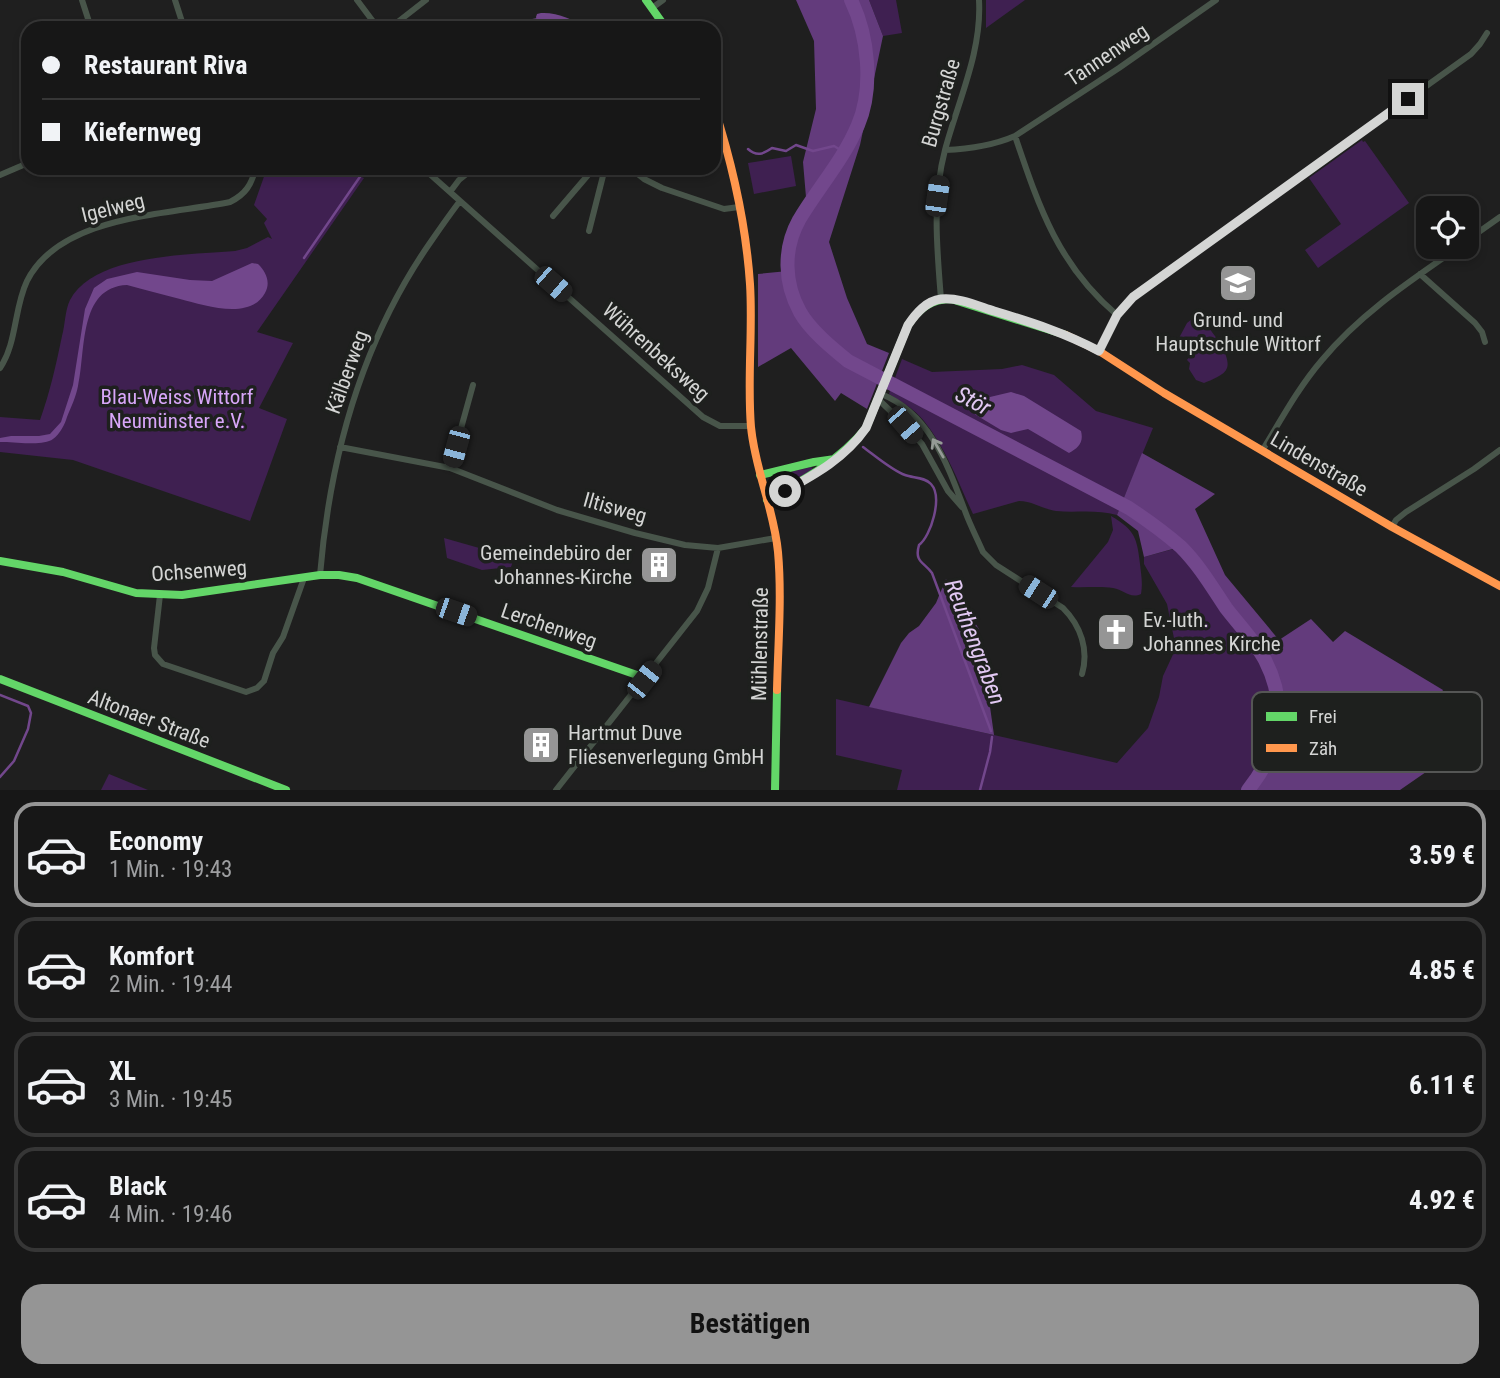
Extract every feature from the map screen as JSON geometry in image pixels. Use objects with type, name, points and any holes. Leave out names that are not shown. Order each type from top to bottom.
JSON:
[{"type":"street","points":[[82,0],[89,21]]},
{"type":"street","points":[[175,0],[182,21]]},
{"type":"street","points":[[357,0],[373,21]]},
{"type":"street","points":[[399,21],[426,0]]},
{"type":"street","points":[[646,0],[661,21]]},
{"type":"street","points":[[652,8],[663,0]]},
{"type":"street","name":"Burgstraße","points":[[941,299],[937,253],[937,196],[945,150],[978,38],[979,0]]},
{"type":"street","name":"Tannenweg","points":[[945,150],[992,145],[1015,136],[1216,0]]},
{"type":"street","points":[[767,500],[817,474],[856,443],[866,428],[904,335],[914,316],[925,305],[941,299],[974,304],[1072,337],[1099,351],[1117,315],[1146,287],[1471,54],[1486,33]]},
{"type":"street","name":"Mühlenstraße","points":[[721,129],[747,248],[750,286],[751,426],[776,538],[779,565],[775,790]]},
{"type":"street","points":[[1015,136],[1044,217],[1056,241],[1089,288],[1117,315]]},
{"type":"street","points":[[0,175],[21,166]]},
{"type":"street","name":"Igelweg","points":[[0,368],[6,357],[28,280],[44,257],[63,242],[98,227],[230,202],[249,188],[254,175]]},
{"type":"street","name":"Wührenbeksweg","points":[[431,175],[703,417],[720,426],[751,426]]},
{"type":"street","points":[[450,192],[465,175]]},
{"type":"street","points":[[553,216],[588,175]]},
{"type":"street","points":[[589,231],[603,175]]},
{"type":"street","points":[[639,175],[662,188],[724,209],[739,207]]},
{"type":"street","name":"Kälberweg","points":[[320,575],[326,522],[340,447],[363,371],[396,299],[417,262],[460,201]]},
{"type":"street","points":[[1479,232],[1500,217]]},
{"type":"street","points":[[1262,451],[1299,390],[1323,358],[1350,329],[1442,259]]},
{"type":"street","points":[[1420,274],[1475,323],[1485,342]]},
{"type":"street","name":"Lindenstraße","points":[[1099,351],[1262,451],[1500,586]]},
{"type":"street","points":[[450,468],[473,384]]},
{"type":"street","points":[[880,394],[922,444],[948,491],[964,511],[983,552],[996,565],[1063,608],[1071,617],[1082,639],[1085,655],[1082,674]]},
{"type":"street","points":[[880,394],[903,406],[925,428],[939,448],[962,500],[964,511]]},
{"type":"street","name":"Iltisweg","points":[[340,447],[450,468],[570,514],[685,545],[719,548],[776,538]]},
{"type":"street","points":[[1392,527],[1406,512],[1500,450]]},
{"type":"street","points":[[760,475],[838,459]]},
{"type":"street","points":[[556,790],[697,611],[708,588],[719,548]]},
{"type":"street","name":"Ochsenweg","points":[[0,561],[63,572],[136,593],[160,595],[320,575]]},
{"type":"street","name":"Lerchenweg","points":[[320,575],[357,578],[637,675],[644,680]]},
{"type":"street","points":[[160,595],[154,648],[158,659],[163,664],[246,692],[257,688],[264,681],[304,578]]},
{"type":"street","name":"Altonaer Straße","points":[[0,679],[286,790]]},
{"type":"green space","points":[[869,0],[896,0],[902,33],[883,36]]},
{"type":"green space","points":[[986,0],[1025,0],[986,28]]},
{"type":"green space","points":[[1362,140],[1409,203],[1318,268],[1305,250],[1341,224],[1309,178]]},
{"type":"green space","points":[[791,156],[796,186],[754,194],[748,163]]},
{"type":"green space","name":"Blau-Weiss Wittorf Neumünster e.V.","points":[[265,175],[356,175],[364,178],[257,332],[293,343],[259,408],[287,419],[250,521],[73,460],[0,452],[0,417],[40,420],[68,304],[82,285],[100,273],[121,265],[169,256],[235,251],[268,237],[272,239],[264,223],[267,219],[254,205]]},
{"type":"green space","points":[[1198,314],[1217,340],[1228,362],[1224,373],[1204,383],[1196,380],[1189,369],[1190,363],[1187,360],[1195,348],[1179,338],[1187,323]]},
{"type":"green space","points":[[902,359],[932,372],[1002,369],[1022,365],[1054,375],[1096,411],[1153,428],[1117,515],[1056,511],[1019,501],[973,514],[932,431],[908,406],[889,394]]},
{"type":"green space","points":[[811,467],[813,472],[786,485],[782,474]]},
{"type":"green space","points":[[1111,516],[1130,530],[1136,541],[1141,594],[1130,595],[1108,587],[1071,587],[1108,542],[1113,530]]},
{"type":"green space","points":[[444,538],[514,558],[511,567],[482,570],[447,558]]},
{"type":"green space","points":[[1182,548],[1265,660],[1276,692],[1252,692],[1252,772],[1261,772],[1248,790],[897,790],[902,770],[836,755],[836,699],[1117,763],[1148,728],[1163,676],[1176,648],[1167,604],[1144,564],[1144,557]]},
{"type":"green space","points":[[109,774],[148,790],[101,790]]},
{"type":"shaded area","points":[[796,0],[869,0],[883,36],[860,145],[829,242],[847,298],[867,344],[889,353],[867,409],[841,393],[835,401],[791,348],[758,367],[758,274],[788,271],[789,247],[807,209],[803,162],[816,109],[814,41]]},
{"type":"shaded area","points":[[537,14],[559,15],[575,21],[537,21]]},
{"type":"shaded area","points":[[252,263],[258,264],[268,281],[265,293],[258,302],[249,307],[226,309],[201,305],[127,285],[111,289],[100,297],[92,309],[84,340],[77,390],[60,432],[53,439],[42,443],[0,442],[0,438],[11,436],[50,434],[61,422],[73,385],[85,309],[94,288],[107,279],[137,272],[212,281]]},
{"type":"shaded area","points":[[1011,392],[1024,396],[1081,431],[1080,445],[1069,453],[1028,429],[1011,433],[1001,430],[976,415],[972,409],[973,405],[990,397]]},
{"type":"shaded area","points":[[1142,453],[1215,494],[1195,509],[1225,575],[1279,640],[1311,619],[1333,642],[1345,631],[1443,690],[1276,692],[1258,648],[1182,548],[1144,557],[1138,531],[1117,515]]},
{"type":"shaded area","points":[[946,579],[979,629],[994,735],[869,707],[901,643],[919,626],[936,603]]},
{"type":"shaded area","points":[[1261,772],[1426,772],[1400,790],[1248,790]]},
{"type":"waterway","name":"Stör","points":[[851,0],[865,45],[866,94],[852,138],[799,220],[790,243],[788,278],[804,319],[828,345],[848,361],[1129,508],[1169,537],[1188,554],[1261,653],[1276,692]]},
{"type":"waterway","points":[[528,21],[539,19]]},
{"type":"waterway","points":[[748,149],[760,154],[772,148],[786,151],[796,145],[813,151],[834,146],[844,152]]},
{"type":"waterway","points":[[304,258],[361,175]]},
{"type":"waterway","name":"Reuthengraben","points":[[863,447],[900,473],[928,482],[934,490],[934,516],[928,534],[919,545],[918,555],[932,573],[991,731]]},
{"type":"waterway","points":[[0,695],[28,706],[31,713],[28,729],[14,761],[0,777]]},
{"type":"waterway","name":"Reuthengraben","points":[[980,790],[992,737]]},
{"type":"waterway","name":"Stör","points":[[1248,790],[1261,772]]},
{"type":"traffic: fast","points":[[646,0],[661,21]]},
{"type":"traffic: fast","points":[[767,500],[833,460],[856,440],[866,428],[908,325],[921,310],[932,303],[951,299],[1066,335]]},
{"type":"traffic: fast","points":[[760,475],[835,459]]},
{"type":"traffic: fast","points":[[0,561],[63,572],[136,593],[182,595],[320,575],[357,578],[637,675],[644,680]]},
{"type":"traffic: fast","points":[[0,679],[286,790]]},
{"type":"traffic: fast","points":[[775,790],[777,690]]},
{"type":"traffic: slow","points":[[721,130],[737,194],[748,262],[753,443],[773,520],[778,552],[780,603],[777,690]]},
{"type":"traffic: slow","points":[[1066,335],[1099,351],[1164,393],[1392,527],[1500,586]]},
{"type":"place","name":"Grund- und Hauptschule Wittorf","points":[[1238,283]]},
{"type":"place","name":"Gemeindebüro der Johannes-Kirche","points":[[659,565]]},
{"type":"place","name":"Ev.-luth. Johannes Kirche","points":[[1116,632]]},
{"type":"place","name":"Hartmut Duve Fliesenverlegung GmbH","points":[[541,745]]},
{"type":"route","points":[[785,491],[817,474],[856,443],[866,428],[908,325],[925,305],[941,299],[974,304],[1072,337],[1099,351],[1117,315],[1133,297],[1408,99]]}]
